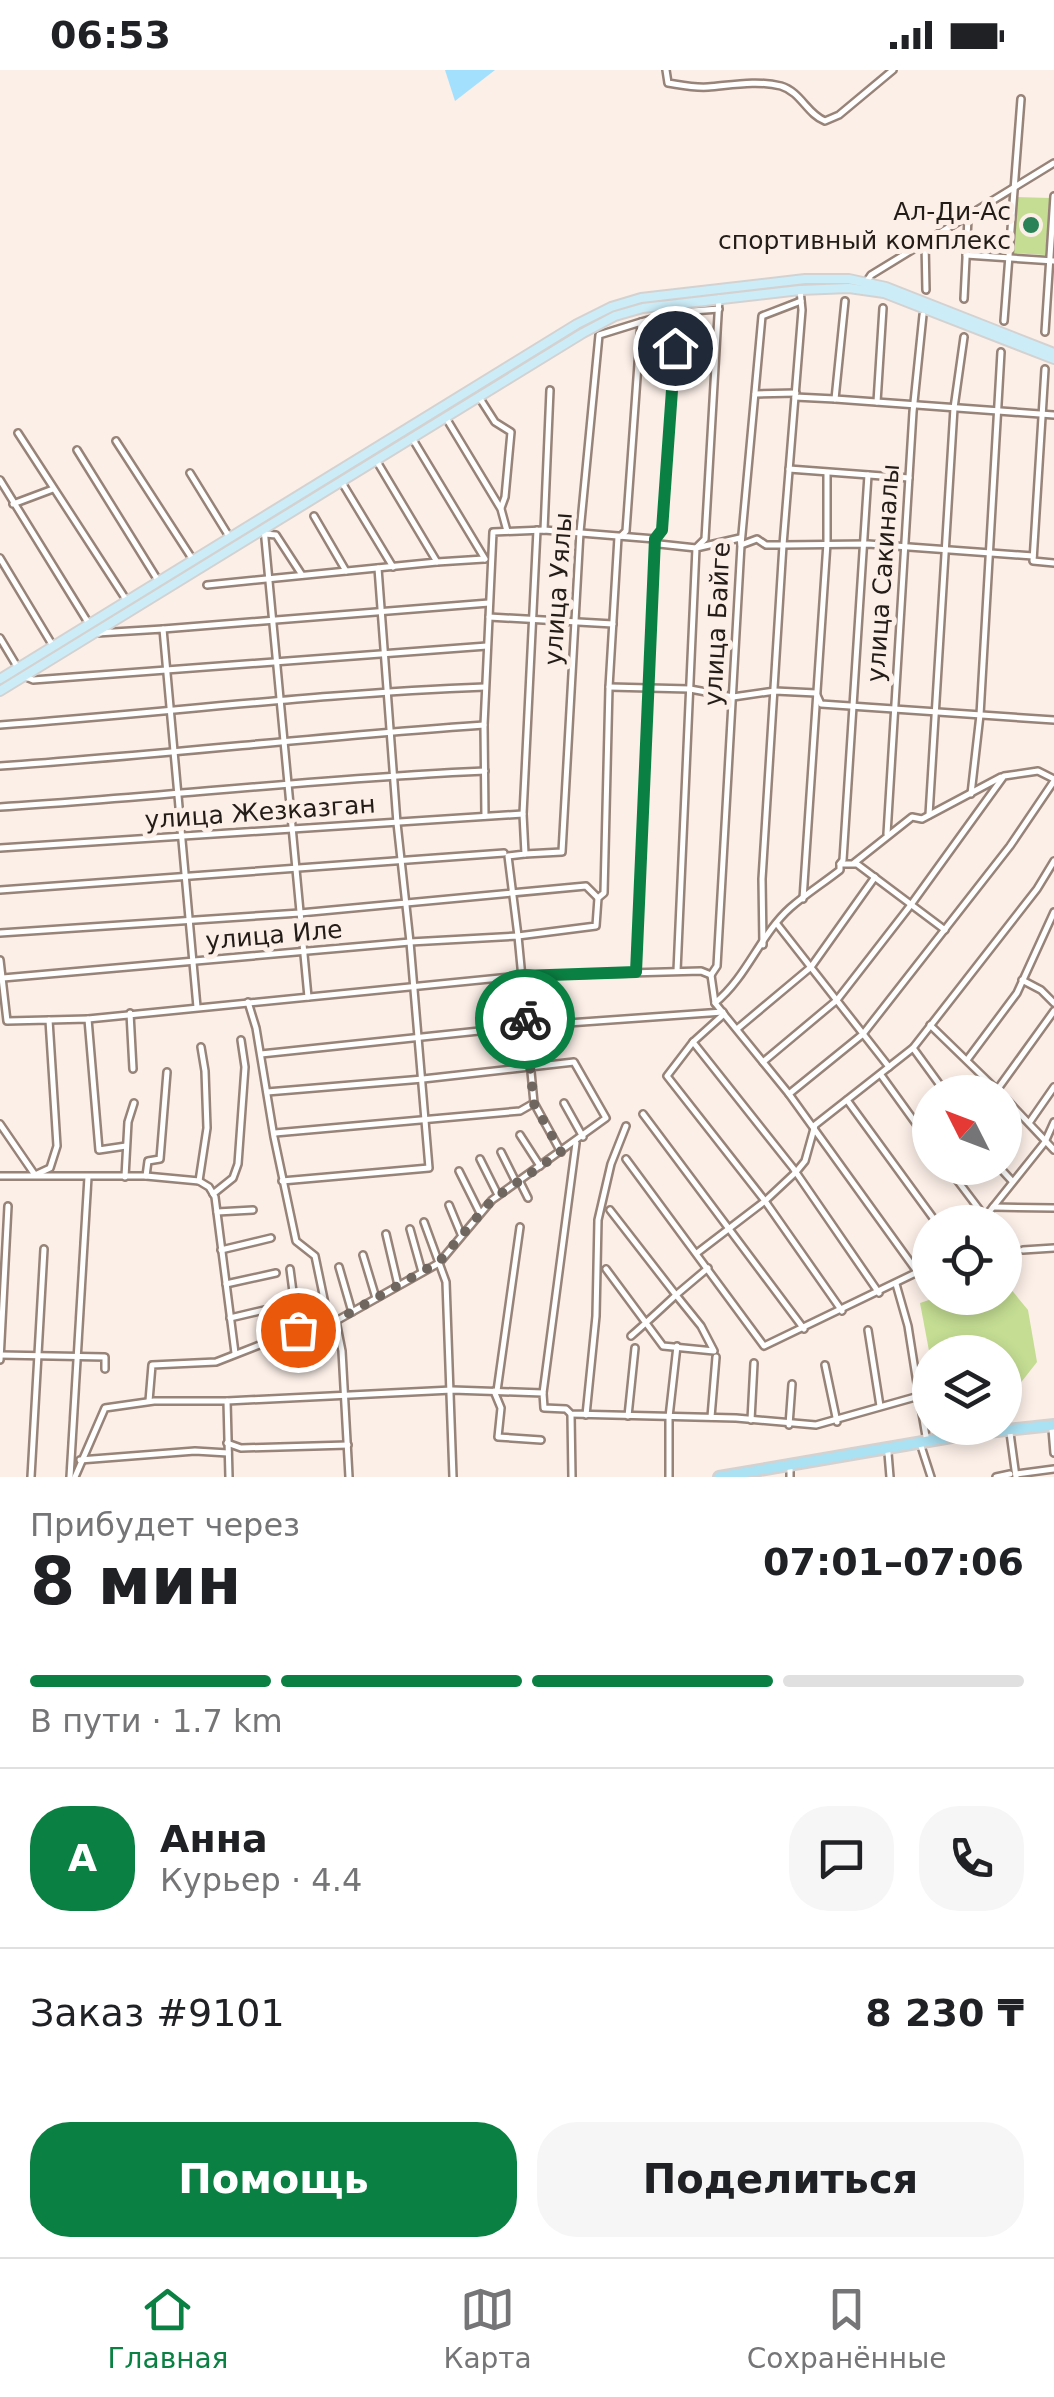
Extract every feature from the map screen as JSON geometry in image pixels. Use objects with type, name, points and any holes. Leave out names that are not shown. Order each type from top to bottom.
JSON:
[{"type":"highway","points":[[1022,1431],[1053,1427]]},
{"type":"highway","points":[[1022,1431],[1053,1427]]},
{"type":"highway","points":[[719,1477],[918,1445]]},
{"type":"highway","points":[[744,1477],[790,1474],[920,1445]]},
{"type":"main road","points":[[0,690],[54,646],[91,629],[127,601],[193,560],[209,556],[230,538],[494,382],[611,307],[642,298],[699,296],[805,278],[867,281],[1054,356]]},
{"type":"main road","points":[[699,296],[719,303],[800,290],[863,289],[935,309]]},
{"type":"main road","points":[[0,679],[21,672],[209,556],[264,531],[446,418],[494,382]]},
{"type":"street","points":[[666,70],[668,82],[695,87],[745,83],[784,86],[802,100],[813,116],[824,121],[839,115],[893,70]]},
{"type":"street","points":[[1004,321],[1021,100]]},
{"type":"street","points":[[867,281],[1054,162]]},
{"type":"street","points":[[1046,332],[1054,196]]},
{"type":"street","points":[[964,300],[968,216]]},
{"type":"street","points":[[925,242],[926,290]]},
{"type":"street","points":[[966,256],[1052,261]]},
{"type":"street","points":[[763,945],[762,879],[800,290]]},
{"type":"street","name":"улица Байге","points":[[715,1003],[711,975],[718,966],[741,545],[762,316],[802,301]]},
{"type":"street","points":[[835,398],[845,301]]},
{"type":"street","points":[[0,933],[300,913],[586,886],[598,898],[604,893],[609,687],[618,537],[626,531],[641,322],[719,303],[705,539],[696,548],[677,971]]},
{"type":"street","points":[[877,402],[884,308]]},
{"type":"street","points":[[636,972],[655,539],[662,530],[678,312]]},
{"type":"street","name":"улица Сакиналы","points":[[888,834],[909,478],[923,315]]},
{"type":"street","name":"улица Уялы","points":[[525,854],[562,852],[580,532],[599,336],[641,322]]},
{"type":"street","points":[[929,815],[954,408],[964,337]]},
{"type":"street","points":[[971,794],[980,715],[1000,352]]},
{"type":"street","points":[[1033,559],[1044,369]]},
{"type":"street","points":[[550,390],[533,620],[523,814],[525,854],[508,856],[534,1104],[561,1152]]},
{"type":"street","points":[[754,394],[1054,415]]},
{"type":"street","points":[[478,397],[495,422],[511,432],[506,498],[501,509]]},
{"type":"street","points":[[446,418],[501,509],[507,530]]},
{"type":"street","points":[[18,433],[127,601]]},
{"type":"street","points":[[412,438],[488,560]]},
{"type":"street","points":[[116,441],[193,560]]},
{"type":"street","points":[[77,450],[159,582]]},
{"type":"street","points":[[376,460],[438,562]]},
{"type":"street","points":[[790,469],[909,478]]},
{"type":"street","points":[[190,473],[230,538]]},
{"type":"street","points":[[804,899],[827,543],[827,474]]},
{"type":"street","points":[[868,475],[840,870],[806,892],[804,899],[790,908],[752,962],[715,1003],[789,1094],[912,1265]]},
{"type":"street","points":[[0,480],[91,629],[272,622],[490,603]]},
{"type":"street","points":[[341,481],[392,567]]},
{"type":"street","points":[[14,504],[54,489]]},
{"type":"street","points":[[314,516],[346,571]]},
{"type":"street","points":[[302,575],[276,535],[264,531],[308,997]]},
{"type":"street","points":[[485,816],[488,560],[493,532],[580,532],[655,539],[659,544],[696,548],[740,538],[741,545],[757,540],[766,545],[906,546],[990,552],[1054,563]]},
{"type":"street","points":[[0,558],[54,646]]},
{"type":"street","points":[[207,585],[488,560]]},
{"type":"street","points":[[282,1181],[427,1170],[423,1079],[378,568]]},
{"type":"street","points":[[489,617],[613,624]]},
{"type":"street","points":[[163,629],[198,1007]]},
{"type":"street","points":[[0,638],[21,672],[33,680],[487,646]]},
{"type":"street","points":[[0,725],[389,691],[486,687]]},
{"type":"street","points":[[609,687],[690,689],[733,697],[816,693]]},
{"type":"street","points":[[816,693],[821,704],[1054,720]]},
{"type":"street","points":[[0,766],[484,725]]},
{"type":"street","points":[[0,807],[485,771]]},
{"type":"street","points":[[789,1094],[864,1034],[1010,846],[1054,780],[1038,771],[1004,776],[922,819],[912,817],[853,864]]},
{"type":"street","points":[[763,1062],[836,1000],[1004,776]]},
{"type":"street","name":"улица Жезказган","points":[[0,848],[523,814]]},
{"type":"street","points":[[0,890],[504,853]]},
{"type":"street","points":[[697,1253],[796,1172],[806,1161],[814,1129],[821,1120],[914,1048],[1037,889],[1054,861]]},
{"type":"street","points":[[840,864],[853,864],[874,877],[945,930]]},
{"type":"street","points":[[736,1029],[810,967],[874,877]]},
{"type":"street","name":"улица Иле","points":[[3,978],[518,936],[596,926],[598,898]]},
{"type":"street","points":[[967,1060],[1017,994],[1054,912]]},
{"type":"street","points":[[777,924],[890,1068]]},
{"type":"street","points":[[0,960],[7,1021],[88,1019],[521,976],[701,970],[711,975]]},
{"type":"street","points":[[1022,980],[1054,1003]]},
{"type":"street","points":[[248,1002],[296,1241],[315,1256],[342,1351],[349,1477]]},
{"type":"street","points":[[1009,1075],[1054,1011]]},
{"type":"street","points":[[261,1054],[526,1026],[724,1012]]},
{"type":"street","points":[[724,1012],[667,1076],[842,1311]]},
{"type":"street","points":[[130,1013],[133,1069]]},
{"type":"street","points":[[88,1019],[99,1150],[126,1146]]},
{"type":"street","points":[[36,1175],[50,1168],[57,1152],[49,1020]]},
{"type":"street","points":[[930,1026],[982,1075]]},
{"type":"street","points":[[212,1194],[233,1178],[238,1164],[245,1067],[241,1040]]},
{"type":"street","points":[[694,1042],[796,1172],[879,1293]]},
{"type":"street","points":[[199,1181],[206,1128],[206,1072],[201,1047]]},
{"type":"street","points":[[914,1048],[934,1075]]},
{"type":"street","points":[[149,1401],[152,1365],[216,1362],[298,1330],[333,1322],[439,1262],[498,1195],[606,1118],[574,1062],[267,1092]]},
{"type":"street","points":[[146,1176],[148,1162],[160,1159],[167,1072]]},
{"type":"street","points":[[881,1075],[912,1118]]},
{"type":"street","points":[[1029,1123],[1054,1087]]},
{"type":"street","points":[[847,1100],[924,1205]]},
{"type":"street","points":[[125,1177],[134,1102]]},
{"type":"street","points":[[564,1103],[583,1137]]},
{"type":"street","points":[[274,1134],[520,1111],[534,1104]]},
{"type":"street","points":[[643,1114],[804,1328]]},
{"type":"street","points":[[1022,1116],[1054,1150]]},
{"type":"street","points":[[1022,1169],[1045,1142],[1054,1122]]},
{"type":"street","points":[[0,1124],[36,1175]]},
{"type":"street","points":[[586,1415],[596,1316],[598,1220],[610,1164],[626,1126]]},
{"type":"street","points":[[520,1135],[540,1166]]},
{"type":"street","points":[[572,1477],[570,1414],[566,1409],[544,1408],[544,1393],[576,1142]]},
{"type":"street","points":[[501,1152],[528,1198]]},
{"type":"street","points":[[480,1159],[498,1195]]},
{"type":"street","points":[[626,1159],[764,1346],[912,1276]]},
{"type":"street","points":[[459,1171],[480,1213]]},
{"type":"street","points":[[0,1176],[146,1176],[199,1181],[212,1194],[216,1212],[235,1353]]},
{"type":"street","points":[[73,1477],[88,1176]]},
{"type":"street","points":[[449,1205],[461,1234]]},
{"type":"street","points":[[8,1206],[0,1358],[105,1357],[104,1369]]},
{"type":"street","points":[[1022,1208],[1054,1208]]},
{"type":"street","points":[[216,1212],[253,1210]]},
{"type":"street","points":[[610,1210],[707,1335],[715,1354],[711,1418]]},
{"type":"street","points":[[424,1222],[446,1282],[453,1477]]},
{"type":"street","points":[[520,1226],[496,1391],[502,1408],[498,1437],[541,1440]]},
{"type":"street","points":[[410,1229],[422,1272]]},
{"type":"street","points":[[386,1234],[398,1285]]},
{"type":"street","points":[[221,1250],[271,1238]]},
{"type":"street","points":[[1023,1250],[1054,1248]]},
{"type":"street","points":[[30,1477],[44,1249]]},
{"type":"street","points":[[363,1255],[376,1298]]},
{"type":"street","points":[[338,1267],[352,1312]]},
{"type":"street","points":[[630,1336],[708,1268]]},
{"type":"street","points":[[290,1269],[298,1330]]},
{"type":"street","points":[[606,1269],[663,1346],[715,1354]]},
{"type":"street","points":[[226,1284],[276,1273]]},
{"type":"street","points":[[896,1284],[912,1351]]},
{"type":"street","points":[[230,1318],[264,1310]]},
{"type":"street","points":[[868,1330],[880,1406]]},
{"type":"street","points":[[670,1477],[669,1418],[677,1346]]},
{"type":"street","points":[[628,1416],[635,1348]]},
{"type":"street","points":[[750,1420],[754,1363]]},
{"type":"street","points":[[825,1365],[837,1422]]},
{"type":"street","points":[[790,1425],[792,1384]]},
{"type":"street","points":[[73,1477],[105,1408],[149,1401],[452,1390],[544,1393]]},
{"type":"street","points":[[570,1414],[711,1418],[790,1425],[837,1422],[912,1398]]},
{"type":"street","points":[[227,1401],[228,1477]]},
{"type":"street","points":[[1053,1427],[1054,1453]]},
{"type":"street","points":[[227,1443],[241,1448],[348,1444]]},
{"type":"street","points":[[924,1445],[931,1477]]},
{"type":"street","points":[[1011,1445],[1014,1475]]},
{"type":"street","points":[[80,1460],[195,1450],[228,1453]]},
{"type":"street","points":[[888,1453],[890,1477]]},
{"type":"street","points":[[996,1477],[1054,1469]]},
{"type":"green space","name":"Ал-Ди-Ас спортивный комплекс","points":[[1013,197],[1051,198],[1045,255],[1013,253]]},
{"type":"green space","points":[[1022,1303],[1028,1310],[1037,1362],[1022,1381],[1022,1335],[926,1335],[922,1315],[1022,1315]]},
{"type":"water","points":[[445,70],[495,70],[455,101]]},
{"type":"way so far","points":[[298,1330],[336,1321],[439,1262],[492,1200],[561,1152],[534,1104],[525,1019]]},
{"type":"place","name":"Ал-Ди-Ас спортивный комплекс","points":[[1031,225]]},
{"type":"route","points":[[525,1019],[521,976],[636,972],[655,539],[662,530],[675,348]]}]
